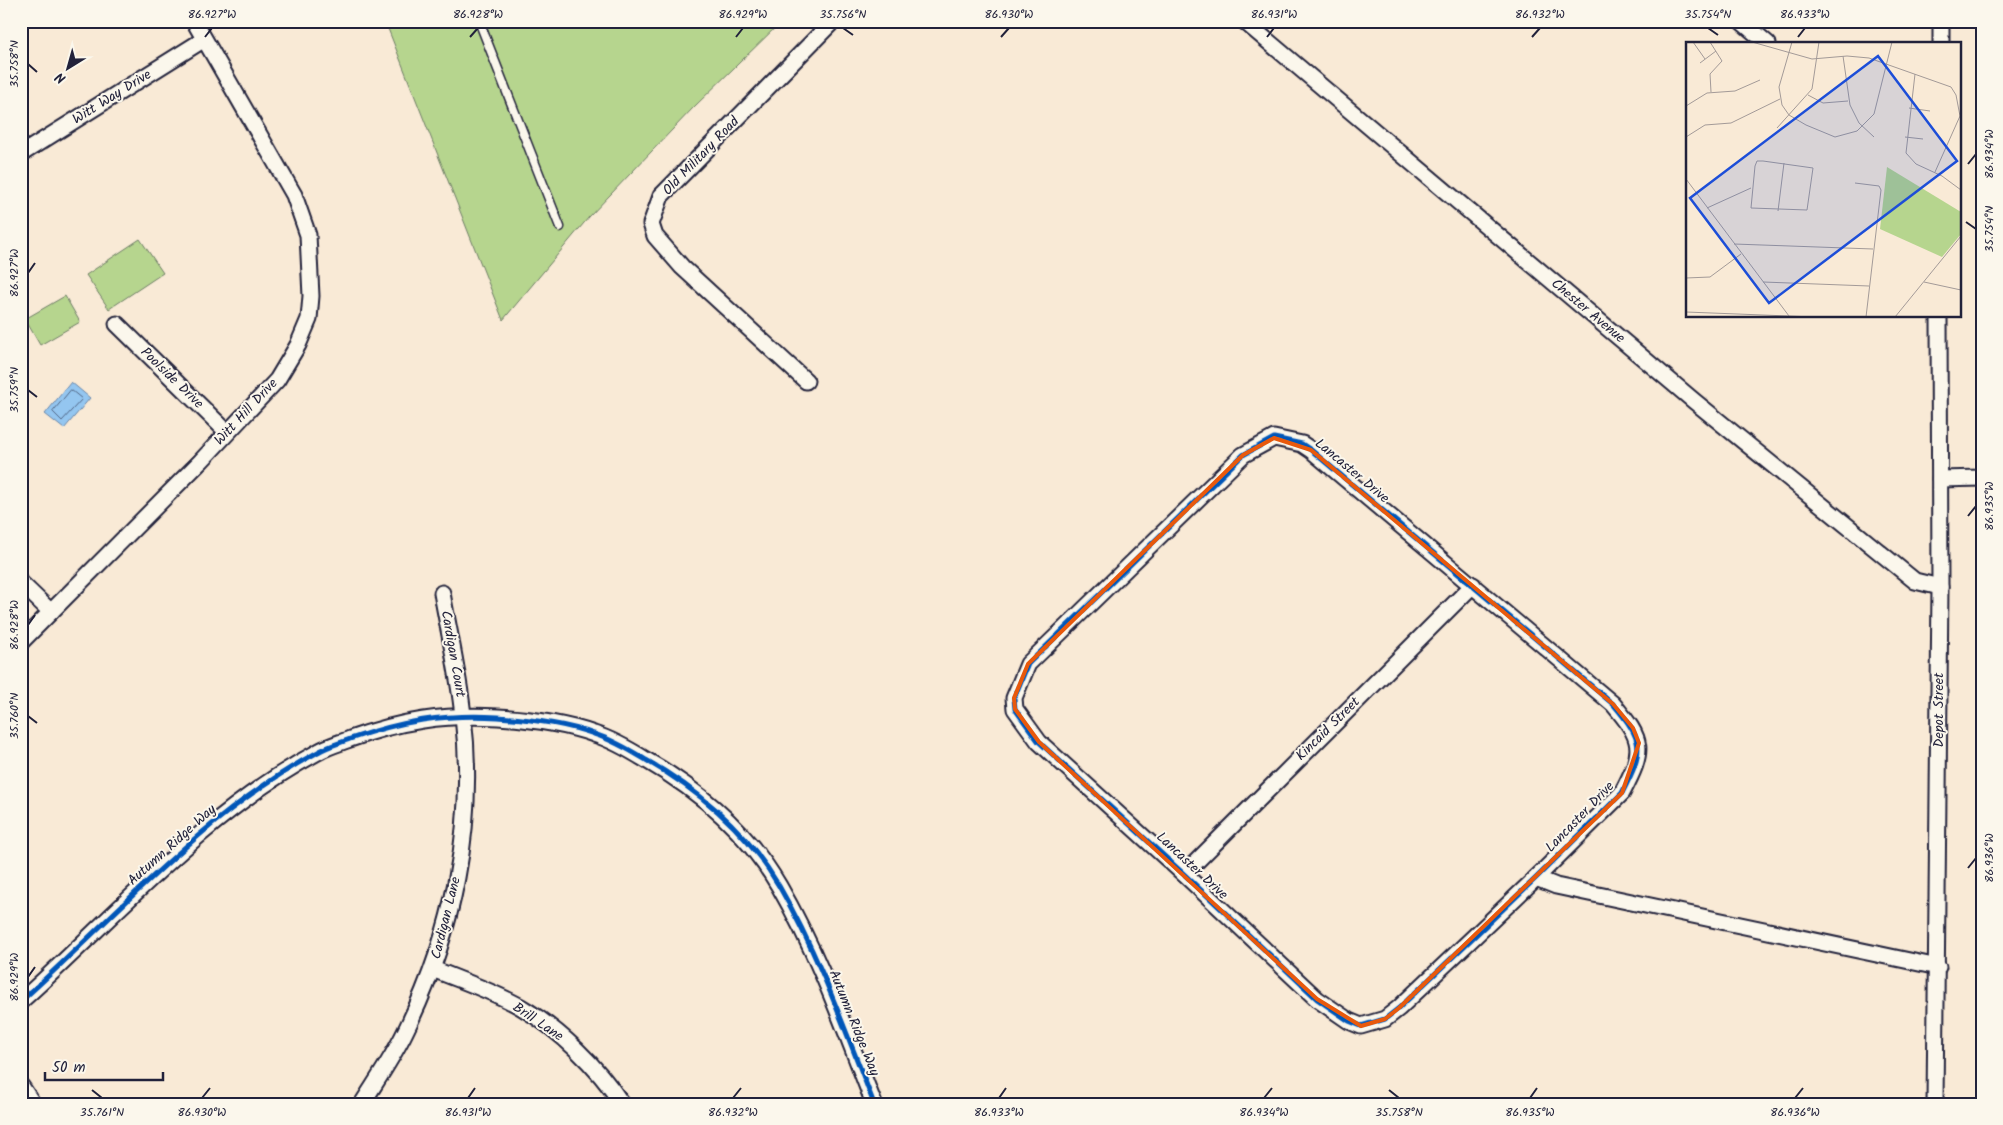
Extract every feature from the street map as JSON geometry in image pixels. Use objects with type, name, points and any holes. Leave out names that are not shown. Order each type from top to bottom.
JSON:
[{"type":"street","name":"Witt Hill Drive","points":[[21,642],[277,380],[298,344],[309,319],[308,235],[294,195],[203,40],[194,21]]},
{"type":"street","name":"Old Military Road","points":[[806,381],[682,267],[655,236],[651,224],[660,196],[834,21]]},
{"type":"street","name":"Chester Avenue","points":[[1244,21],[1694,401],[1915,581],[1940,586]]},
{"type":"street","points":[[1741,21],[1766,42]]},
{"type":"street","points":[[1941,21],[1941,42]]},
{"type":"street","name":"Witt Way Drive","points":[[21,154],[203,40]]},
{"type":"street","name":"Depot Street","points":[[1935,1104],[1938,967],[1940,586],[1939,318]]},
{"type":"street","name":"Poolside Drive","points":[[117,324],[227,432]]},
{"type":"street","name":"Lancaster Drive","points":[[1274,438],[1302,444],[1312,450],[1613,704],[1633,728],[1638,743],[1630,778],[1622,793],[1400,1008],[1385,1019],[1360,1026],[1348,1021],[1317,999],[1184,874],[1039,742],[1023,723],[1015,709],[1014,698],[1028,664],[1242,454],[1274,438]]},
{"type":"street","points":[[1940,479],[1982,478]]},
{"type":"street","points":[[21,583],[50,612]]},
{"type":"street","name":"Kincaid Street","points":[[1184,874],[1473,585]]},
{"type":"street","name":"Cardigan Court","points":[[442,592],[464,716]]},
{"type":"street","name":"Cardigan Lane","points":[[362,1104],[404,1033],[433,969],[455,887],[462,842],[466,765],[464,716]]},
{"type":"street","name":"Autumn Ridge Way","points":[[21,1001],[227,811],[319,751],[391,725],[464,716],[524,718],[595,734],[623,746],[678,778],[711,803],[753,848],[779,886],[818,966],[874,1104]]},
{"type":"street","points":[[1536,878],[1556,886],[1938,967]]},
{"type":"street","name":"Brill Lane","points":[[433,969],[520,1007],[558,1032],[609,1084],[622,1104]]},
{"type":"street","points":[[21,1086],[34,1104]]},
{"type":"lane","points":[[479,21],[560,228]]},
{"type":"lane","points":[[1976,21],[1982,22]]},
{"type":"highlighted area","points":[[1274,438],[1311,450],[1613,704],[1633,728],[1639,743],[1622,793],[1399,1008],[1385,1019],[1361,1026],[1317,999],[1039,742],[1015,709],[1014,698],[1028,664],[1243,455]]},
{"type":"green space","points":[[385,21],[782,21],[694,107],[589,217],[503,320]]},
{"type":"green space","points":[[140,239],[163,273],[109,309],[86,275]]},
{"type":"green space","points":[[65,296],[80,322],[40,345],[25,319]]},
{"type":"water","points":[[71,382],[90,398],[64,429],[45,414]]},
{"type":"cycle path","points":[[1274,438],[1302,444],[1311,450],[1613,704],[1631,727],[1638,746],[1635,766],[1622,793],[1536,878],[1399,1008],[1385,1019],[1361,1026],[1349,1021],[1317,999],[1184,874],[1039,742],[1015,709],[1014,698],[1028,664],[1243,455],[1274,438]]},
{"type":"cycle path","points":[[21,1001],[199,835],[276,777],[322,750],[369,733],[422,720],[478,716],[534,720],[582,730],[608,739],[628,749],[685,785],[721,814],[737,830],[766,866],[793,912],[831,993],[874,1104]]}]
